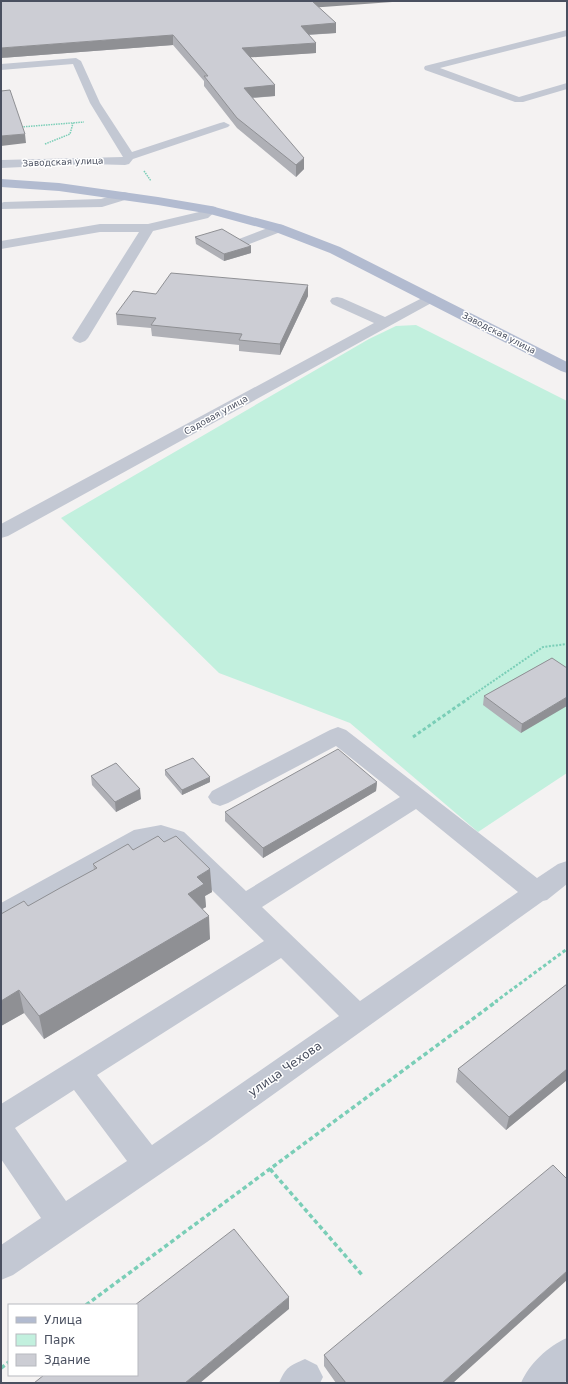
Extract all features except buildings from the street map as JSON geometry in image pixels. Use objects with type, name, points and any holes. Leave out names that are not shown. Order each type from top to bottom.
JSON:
[{"type":"main road","name":"Заводская улица","points":[[1,183],[59,187],[211,210],[278,228],[335,250],[567,368]]},
{"type":"street","points":[[567,32],[429,68],[519,100],[567,86]]},
{"type":"street","points":[[1,67],[76,61],[95,103],[127,159],[224,125]]},
{"type":"street","points":[[30,163],[32,150]]},
{"type":"street","name":"Заводская улица","points":[[1,164],[127,159]]},
{"type":"street","points":[[4,206],[102,203],[124,196]]},
{"type":"street","points":[[1,245],[100,228],[148,228],[203,215],[211,210]]},
{"type":"street","points":[[80,338],[148,228]]},
{"type":"street","points":[[244,242],[278,228]]},
{"type":"street","name":"Садовая улица","points":[[1,532],[382,327],[430,298]]},
{"type":"street","points":[[336,301],[382,327]]},
{"type":"street","points":[[220,797],[338,735],[538,893]]},
{"type":"street","points":[[244,905],[416,798]]},
{"type":"street","points":[[1,915],[143,836],[161,834],[175,838],[358,1017]]},
{"type":"street","name":"улица Чехова","points":[[1,1264],[148,1164],[538,893],[567,871]]},
{"type":"street","points":[[1,1120],[283,943]]},
{"type":"street","points":[[77,1072],[148,1164]]},
{"type":"street","points":[[1,1133],[62,1222]]},
{"type":"street","points":[[538,1383],[567,1355]]},
{"type":"path","points":[[21,127],[106,120]]},
{"type":"path","points":[[32,150],[70,134],[74,123]]},
{"type":"path","points":[[113,160],[144,171],[151,181]]},
{"type":"path","points":[[413,737],[543,647],[567,644]]},
{"type":"path","points":[[87,1304],[567,949]]},
{"type":"path","points":[[270,1169],[363,1276]]},
{"type":"green space","points":[[416,325],[567,401],[567,773],[478,832],[350,723],[219,673],[61,518],[369,339],[396,326]]}]
